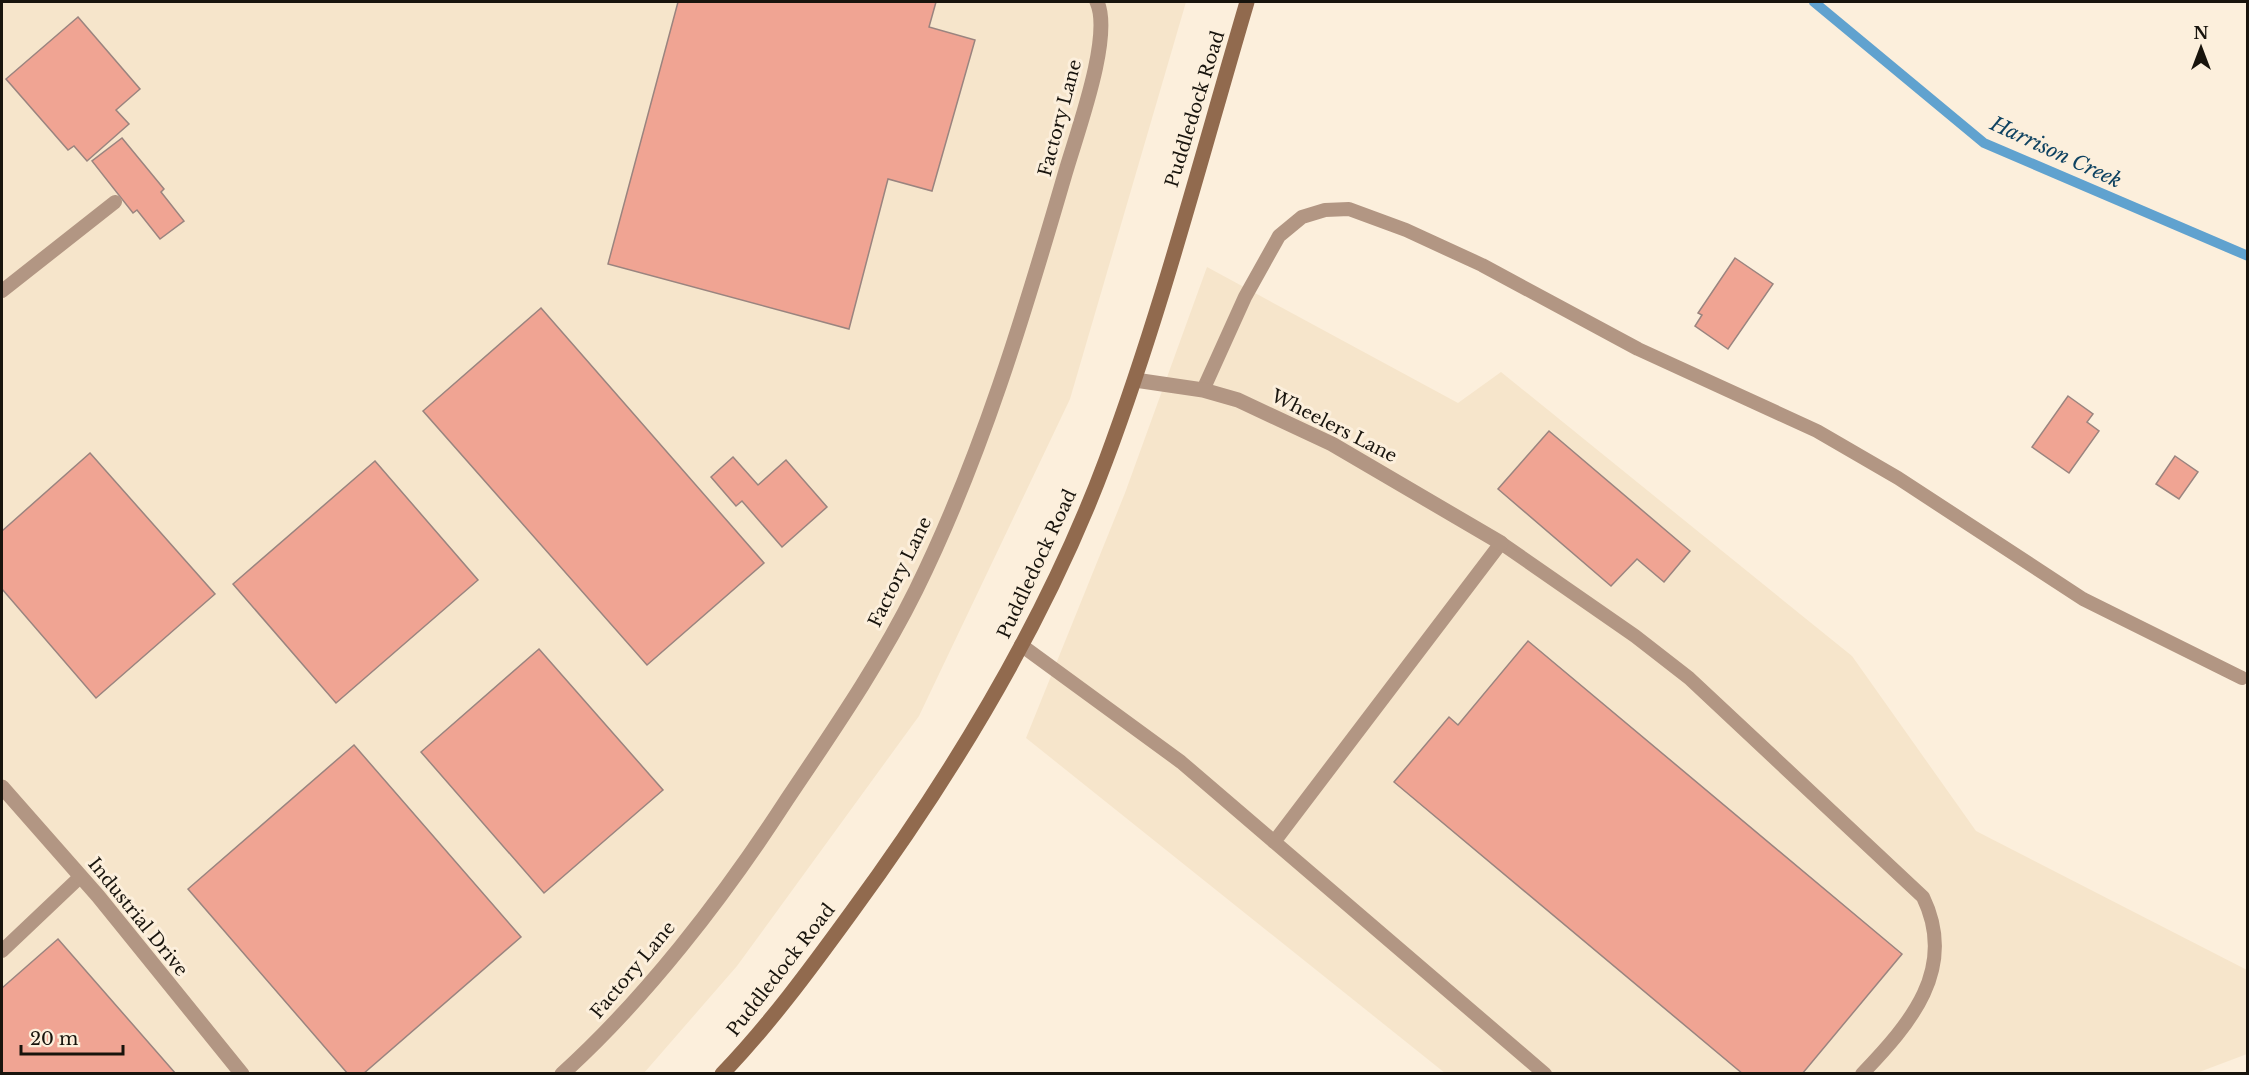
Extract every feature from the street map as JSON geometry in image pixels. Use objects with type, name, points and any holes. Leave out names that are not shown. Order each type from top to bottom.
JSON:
[{"type":"main road","name":"Puddledock Road","points":[[722,1074],[805,975],[883,869],[959,754],[1021,645],[1062,562],[1105,463],[1135,380],[1247,2]]},
{"type":"street","name":"Factory Lane","points":[[562,1074],[601,1038],[723,893],[865,682],[916,590],[981,441],[1042,253],[1089,90],[1102,34],[1097,2]]},
{"type":"street","name":"Wheelers Lane","points":[[1135,380],[1203,390],[1238,400],[1332,444],[1501,543]]},
{"type":"street","name":"Industrial Drive","points":[[2,787],[80,877],[242,1074]]},
{"type":"lane","points":[[2,291],[115,202]]},
{"type":"lane","points":[[1203,390],[1245,297],[1279,236],[1302,217],[1325,210],[1349,209],[1406,230],[1482,265],[1638,349],[1817,431],[1898,478],[2083,599],[2242,678]]},
{"type":"lane","points":[[1274,842],[1501,543],[1635,636],[1689,678],[1923,897],[1934,919],[1936,944],[1931,975],[1915,1012],[1862,1074]]},
{"type":"lane","points":[[1021,645],[1181,762],[1545,1074]]},
{"type":"lane","points":[[2,951],[80,877]]},
{"type":"shaded area","points":[[2,2],[1186,2],[1070,399],[919,716],[737,966],[644,1073],[2,1074]]},
{"type":"shaded area","points":[[1207,267],[1458,403],[1501,372],[1852,656],[1976,831],[2247,970],[2247,1054],[2194,1074],[1445,1073],[1026,738],[1125,493]]},
{"type":"building","points":[[678,2],[936,2],[929,27],[975,40],[932,191],[888,179],[849,329],[608,264]]},
{"type":"building","points":[[78,17],[140,89],[116,110],[129,124],[87,161],[74,146],[68,150],[6,79]]},
{"type":"building","points":[[122,138],[164,189],[161,192],[184,221],[160,239],[137,210],[133,213],[92,161]]},
{"type":"building","points":[[1735,258],[1773,284],[1728,349],[1695,326],[1702,315],[1698,313]]},
{"type":"building","points":[[541,308],[764,563],[647,665],[423,411]]},
{"type":"building","points":[[2068,396],[2093,414],[2087,422],[2099,431],[2069,473],[2032,447]]},
{"type":"building","points":[[1549,431],[1690,551],[1664,582],[1637,559],[1611,586],[1498,489]]},
{"type":"building","points":[[90,453],[215,594],[96,698],[2,589],[2,531]]},
{"type":"building","points":[[2175,456],[2198,472],[2179,499],[2156,484]]},
{"type":"building","points":[[733,457],[758,485],[786,460],[827,507],[782,547],[742,501],[736,506],[711,477]]},
{"type":"building","points":[[375,461],[478,580],[336,703],[233,584]]},
{"type":"building","points":[[1528,641],[1902,954],[1802,1074],[1743,1074],[1394,782],[1449,717],[1458,725]]},
{"type":"building","points":[[539,649],[663,790],[544,893],[421,752]]},
{"type":"building","points":[[354,745],[521,937],[363,1074],[348,1074],[188,889]]},
{"type":"building","points":[[58,939],[176,1074],[2,1074],[2,988]]},
{"type":"waterway","name":"Harrison Creek","points":[[1814,2],[1984,143],[2248,256]]}]
